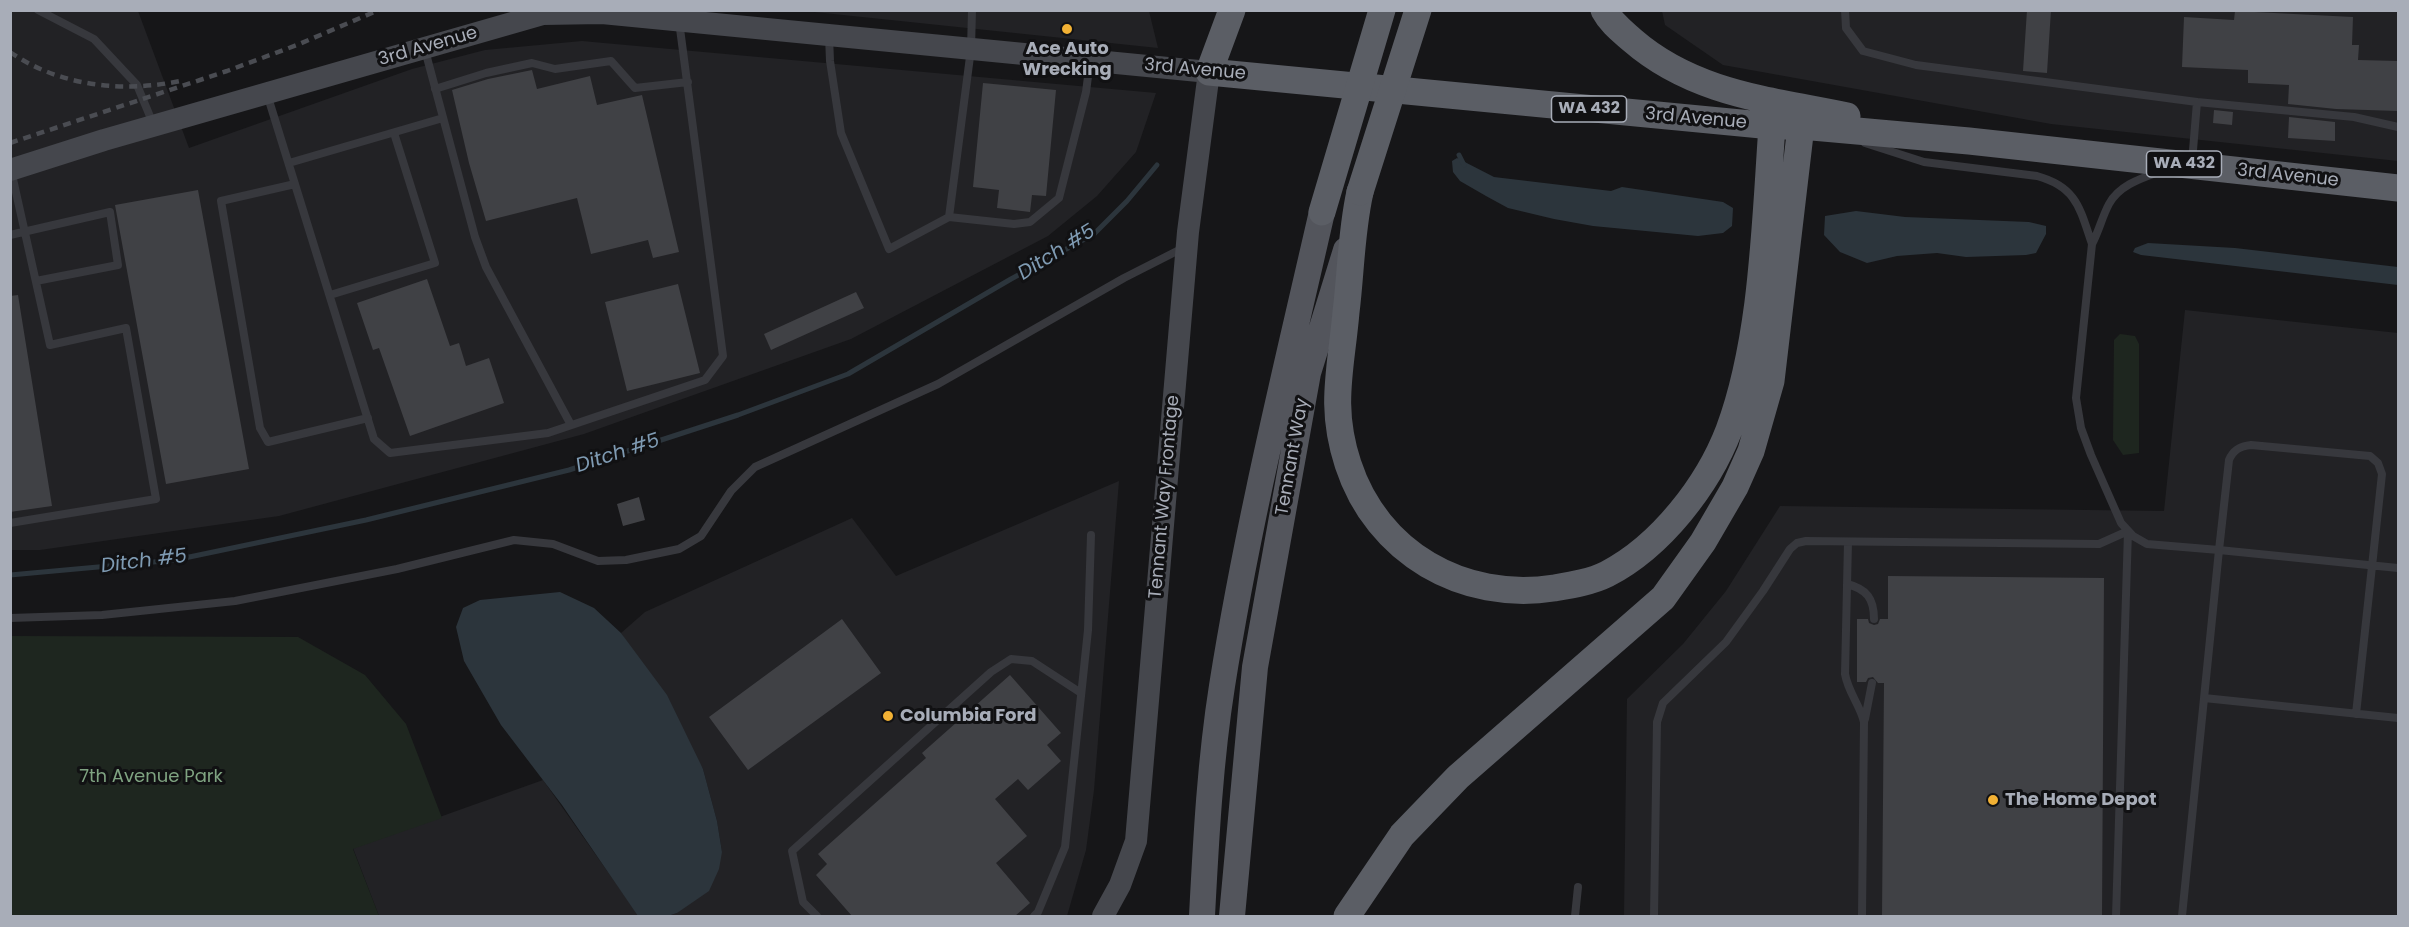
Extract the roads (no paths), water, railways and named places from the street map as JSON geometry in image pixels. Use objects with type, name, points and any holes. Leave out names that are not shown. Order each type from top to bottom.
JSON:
[{"type":"highway","points":[[1209,72],[1232,10]]},
{"type":"highway","name":"Tennant Way","points":[[1322,212],[1382,10]]},
{"type":"highway","name":"Tennant Way","points":[[1352,227],[1360,192],[1418,10]]},
{"type":"highway","points":[[1604,10],[1610,21],[1648,54],[1685,76],[1730,92],[1969,141]]},
{"type":"highway","name":"3rd Avenue","points":[[1209,72],[1772,126],[1801,126],[1969,141],[2398,188]]},
{"type":"highway","points":[[1352,227],[1336,405],[1348,465],[1371,512],[1411,555],[1435,570],[1458,580],[1512,591],[1543,590],[1575,585],[1606,574],[1638,553],[1679,515],[1709,471],[1729,430],[1744,378],[1754,322],[1762,263],[1772,126]]},
{"type":"highway","points":[[1347,916],[1402,835],[1458,777],[1663,598],[1703,542],[1730,496],[1751,451],[1771,381],[1801,126]]},
{"type":"main road","name":"3rd Avenue","points":[[11,170],[154,126],[543,14],[602,14],[1209,72]]},
{"type":"main road","name":"Tennant Way Frontage","points":[[1103,916],[1120,885],[1136,841],[1186,246],[1209,72]]},
{"type":"main road","name":"Tennant Way","points":[[1202,916],[1206,840],[1222,688],[1261,477],[1322,212]]},
{"type":"main road","name":"Tennant Way","points":[[1232,916],[1256,667],[1308,373],[1352,227]]},
{"type":"lane","points":[[38,10],[94,39],[137,85],[154,126]]},
{"type":"lane","points":[[950,217],[971,49],[972,10]]},
{"type":"lane","points":[[1845,10],[1846,28],[1863,51],[1905,62],[2197,102],[2354,117],[2398,128]]},
{"type":"lane","points":[[267,93],[374,439],[390,453],[548,433],[705,380],[723,356],[679,21]]},
{"type":"lane","points":[[829,35],[830,61],[841,133],[889,249],[950,217],[1014,224],[1030,222],[1059,198],[1086,92],[1090,61]]},
{"type":"lane","points":[[424,48],[475,237],[486,267],[571,425]]},
{"type":"lane","points":[[435,89],[486,73],[532,63],[555,69],[611,61],[635,88],[687,82]]},
{"type":"lane","points":[[2197,102],[2186,165],[2134,180],[2116,194],[2108,204],[2101,228],[2092,244],[2076,398],[2081,428],[2091,455],[2121,523],[2133,537],[2147,544],[2398,568]]},
{"type":"lane","points":[[289,163],[443,118]]},
{"type":"lane","points":[[1833,129],[1879,148],[1923,162],[2037,176],[2055,181],[2071,195],[2080,208],[2092,244]]},
{"type":"lane","points":[[330,295],[435,263],[394,133]]},
{"type":"lane","points":[[10,523],[156,499],[126,328],[50,345],[11,170]]},
{"type":"lane","points":[[295,184],[221,201],[260,428],[268,442],[368,418]]},
{"type":"lane","points":[[10,236],[110,212],[118,265],[36,281]]},
{"type":"lane","points":[[10,618],[102,615],[235,600],[397,569],[514,540],[552,544],[598,561],[627,560],[679,549],[701,536],[731,491],[755,467],[938,384],[1124,278],[1186,246]]},
{"type":"lane","points":[[2182,916],[2229,460],[2237,449],[2251,445],[2370,456],[2378,463],[2382,474],[2356,714]]},
{"type":"lane","points":[[1654,916],[1657,722],[1663,702],[1725,642],[1763,591],[1790,549],[1797,543],[1806,541],[2099,544],[2128,531]]},
{"type":"lane","points":[[2116,916],[2128,531]]},
{"type":"lane","points":[[1034,916],[1038,912],[1065,847],[1088,630],[1091,535]]},
{"type":"lane","points":[[1848,542],[1845,674],[1847,687],[1861,710],[1864,722]]},
{"type":"lane","points":[[1847,584],[1860,587],[1867,593],[1872,600],[1874,619]]},
{"type":"lane","points":[[818,916],[803,902],[792,851],[991,672],[1011,659],[1032,661],[1081,693]]},
{"type":"lane","points":[[1862,916],[1864,722],[1872,682]]},
{"type":"lane","points":[[2204,698],[2398,717]]},
{"type":"lane","points":[[1575,916],[1578,887]]},
{"type":"waterway","points":[[1459,155],[1464,165]]},
{"type":"waterway","name":"Ditch #5","points":[[10,575],[175,560],[366,520],[569,470],[738,415],[848,374],[1011,279],[1094,234],[1127,201],[1157,165]]},
{"type":"railway","points":[[10,143],[227,71],[297,45],[379,10]]},
{"type":"railway","points":[[10,52],[49,73],[92,84],[136,86],[180,81]]},
{"type":"place","name":"Ace Auto Wrecking","points":[[1067,29]]},
{"type":"place","name":"Columbia Ford","points":[[888,716]]},
{"type":"place","name":"The Home Depot","points":[[1993,800]]},
{"type":"park label","name":"7th Avenue Park","points":[[151,777]]}]
